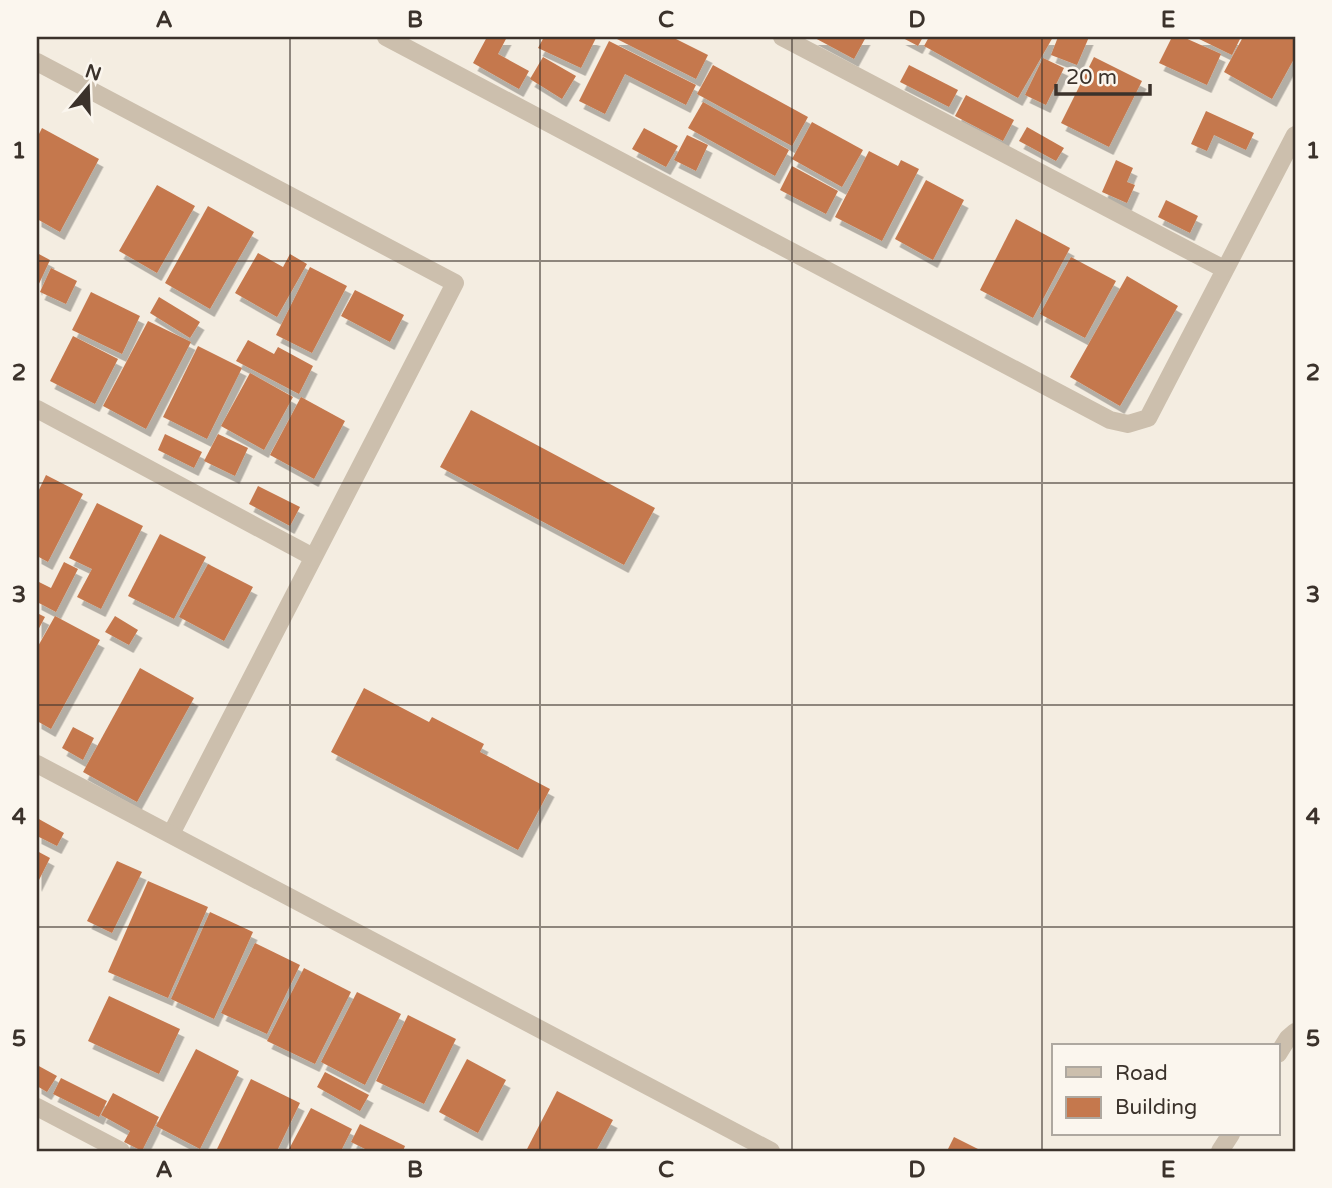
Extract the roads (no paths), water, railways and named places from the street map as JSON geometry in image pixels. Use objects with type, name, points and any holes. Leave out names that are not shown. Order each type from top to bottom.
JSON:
[{"type":"street","points":[[386,37],[1110,420],[1128,424],[1148,418],[1295,135]]},
{"type":"street","points":[[782,37],[1224,270]]},
{"type":"street","points":[[37,62],[455,283],[171,834]]},
{"type":"street","points":[[37,409],[313,558]]},
{"type":"street","points":[[37,764],[771,1151]]},
{"type":"street","points":[[1280,1050],[1287,1038],[1295,1032]]},
{"type":"street","points":[[37,1107],[121,1151]]},
{"type":"street","points":[[1220,1151],[1230,1136]]}]
